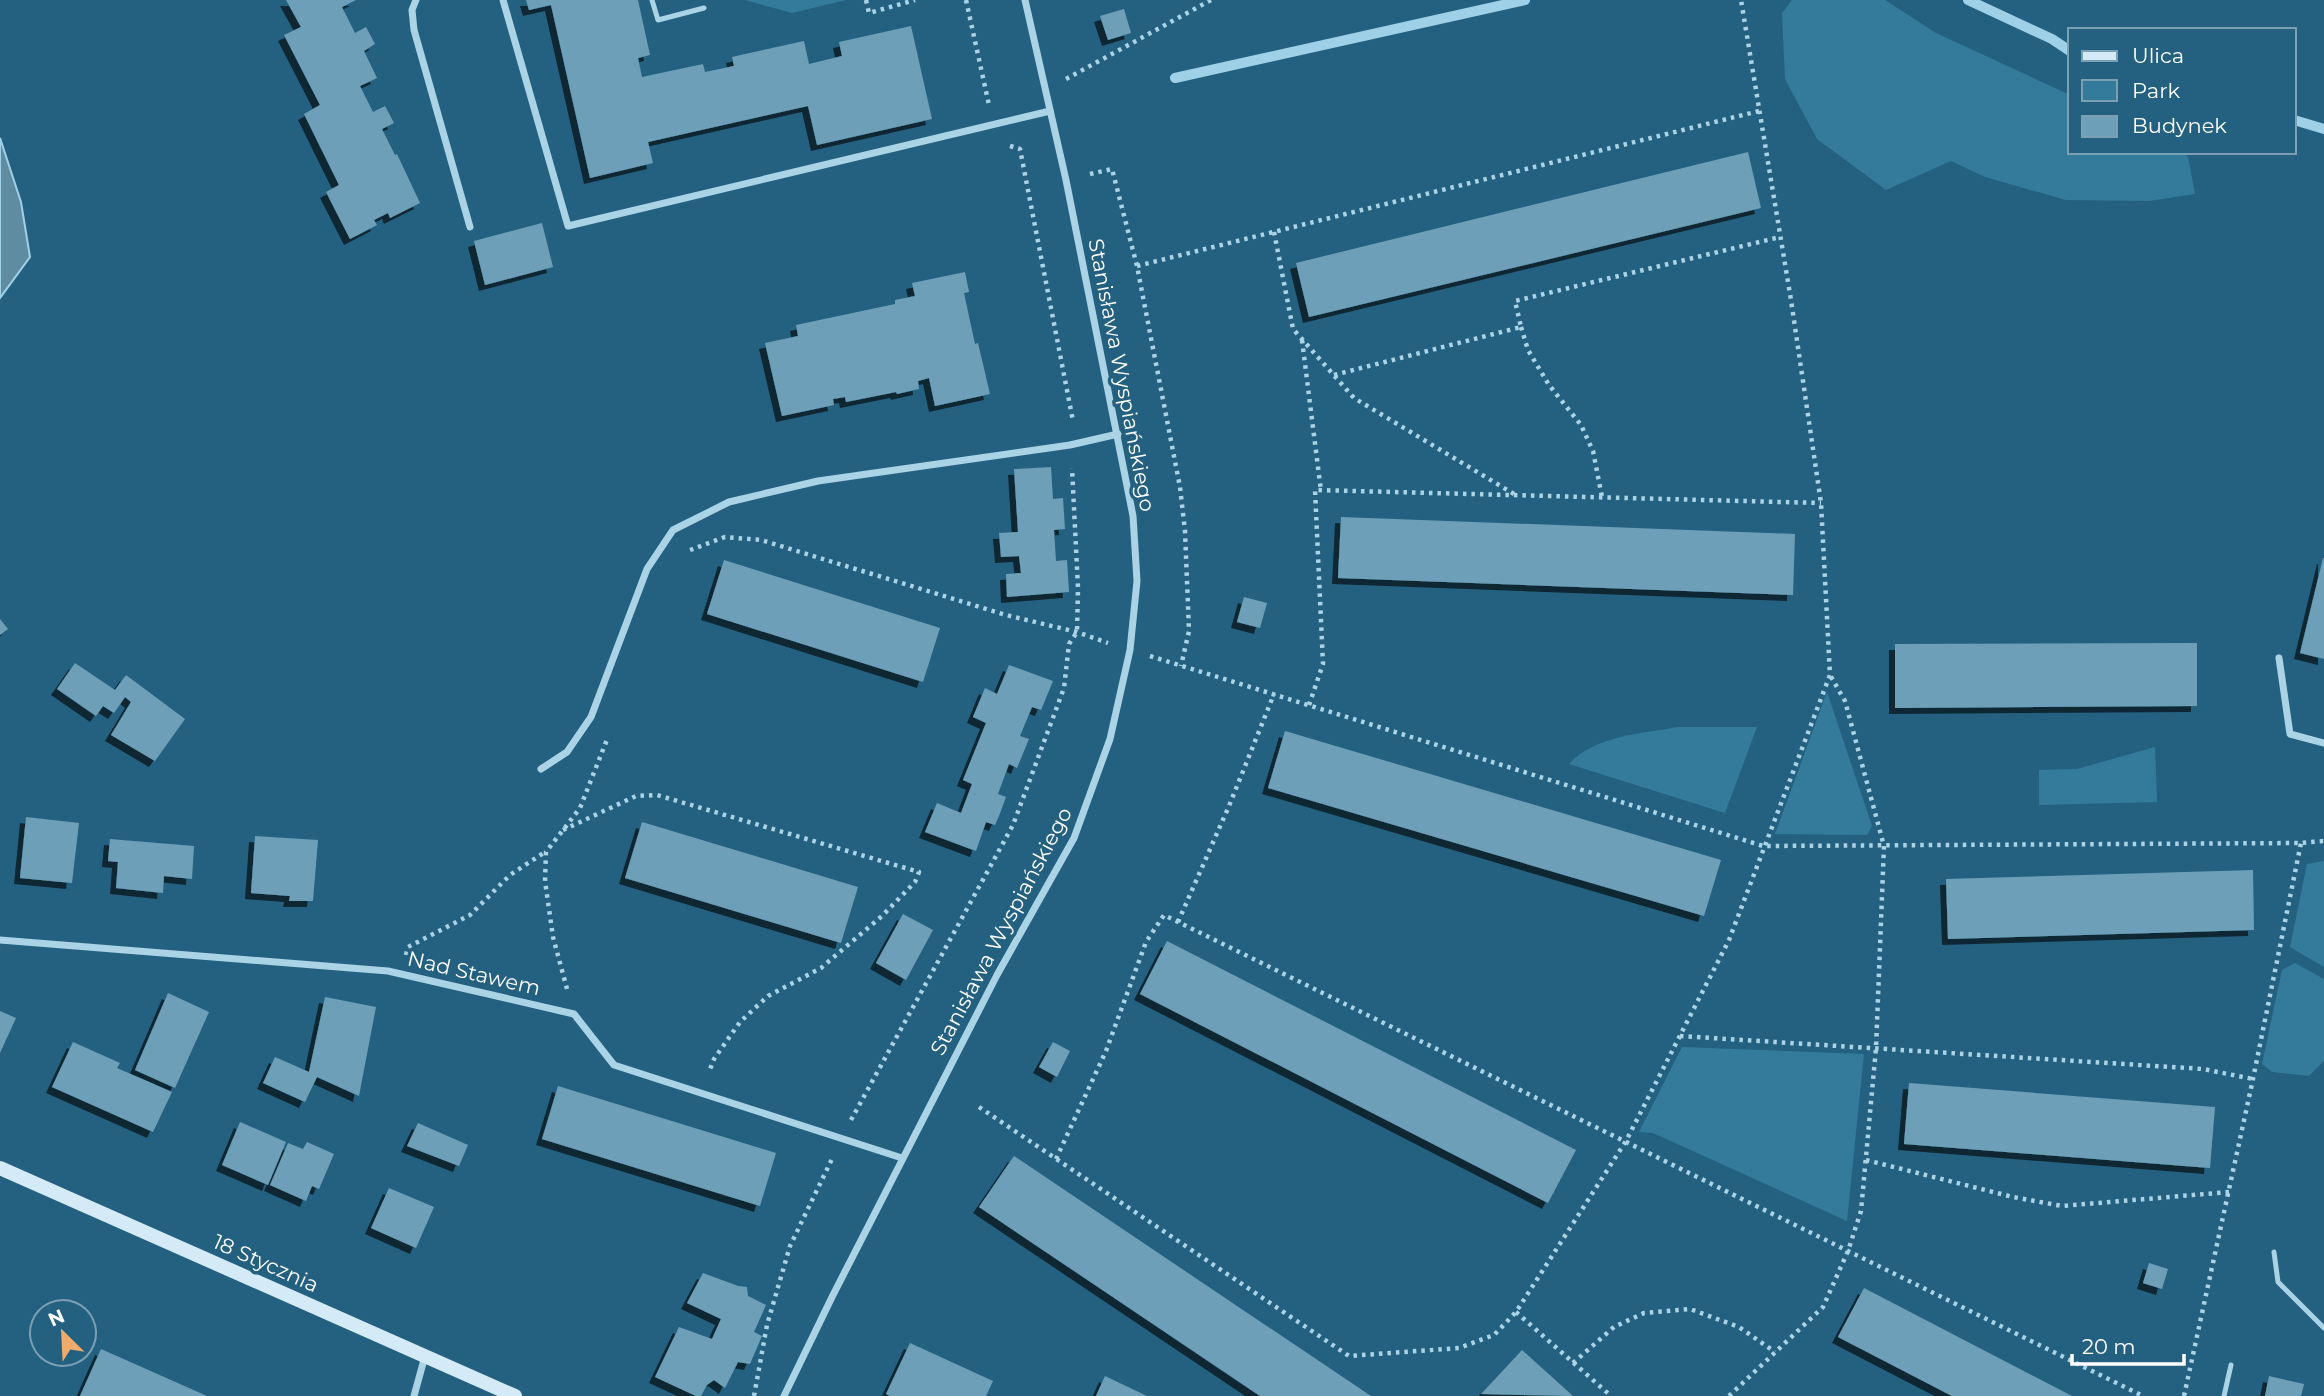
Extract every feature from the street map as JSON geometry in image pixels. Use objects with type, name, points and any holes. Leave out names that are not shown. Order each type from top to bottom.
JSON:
[{"type":"street","points":[[416,0],[412,10],[414,30],[470,227]]},
{"type":"street","points":[[503,0],[568,226],[1050,111]]},
{"type":"street","name":"Stanisława Wyspiańskiego","points":[[783,1396],[997,975],[1074,838],[1110,739],[1130,650],[1137,582],[1133,516],[1066,180],[1025,0]]},
{"type":"street","points":[[541,769],[568,752],[591,717],[647,569],[673,530],[729,502],[818,481],[1070,444],[1118,434]]},
{"type":"street","points":[[2279,658],[2290,734],[2324,743]]},
{"type":"street","name":"Nad Stawem","points":[[0,940],[388,971],[574,1014]]},
{"type":"street","points":[[574,1014],[614,1065],[902,1158]]},
{"type":"street","name":"18 Stycznia","points":[[0,1168],[515,1396]]},
{"type":"street","points":[[414,1396],[425,1355]]},
{"type":"lane","points":[[652,0],[658,20],[704,8]]},
{"type":"lane","points":[[2274,1252],[2278,1282],[2324,1328]]},
{"type":"lane","points":[[2224,1396],[2231,1365]]},
{"type":"path","points":[[866,0],[869,13],[915,0]]},
{"type":"path","points":[[754,1396],[767,1325],[790,1246],[842,1137],[1013,825],[1064,688],[1069,644],[1077,632],[1075,507],[1070,444],[1074,424],[1020,149],[998,143],[966,0]]},
{"type":"path","points":[[1066,79],[1211,0]]},
{"type":"path","points":[[979,1108],[1349,1356],[1459,1348],[1494,1335],[1516,1312],[1626,1141],[1729,940],[1830,675],[1821,503],[1741,0]]},
{"type":"path","points":[[1137,267],[1759,111]]},
{"type":"path","points":[[1087,161],[1090,174]]},
{"type":"path","points":[[1066,180],[1112,169],[1137,267],[1180,487],[1185,531],[1189,631],[1181,666]]},
{"type":"path","points":[[1274,232],[1293,329],[1354,398],[1517,496]]},
{"type":"path","points":[[1602,498],[1593,451],[1585,434],[1528,350],[1515,301],[1780,236]]},
{"type":"path","points":[[1334,375],[1521,327]]},
{"type":"path","points":[[1302,339],[1321,491]]},
{"type":"path","points":[[1309,705],[1323,664],[1315,490],[1821,503]]},
{"type":"path","points":[[678,554],[725,537],[761,540],[1006,615],[1077,632],[1763,846],[2324,841]]},
{"type":"path","points":[[1729,1396],[1822,1307],[1849,1251],[1861,1211],[1876,1048],[1884,845],[1845,701],[1830,675]]},
{"type":"path","points":[[1178,922],[1274,694]]},
{"type":"path","points":[[402,975],[408,947],[470,915],[510,875],[546,852],[580,808],[610,732]]},
{"type":"path","points":[[562,831],[636,796],[657,795],[919,872],[915,882],[882,916],[821,968],[768,996],[740,1022],[714,1059],[700,1092]]},
{"type":"path","points":[[2184,1396],[2301,843]]},
{"type":"path","points":[[546,852],[545,881],[553,937],[574,1014]]},
{"type":"path","points":[[1056,1159],[1106,1051],[1146,942],[1164,915],[2143,1396]]},
{"type":"path","points":[[1680,1036],[2203,1069],[2253,1079]]},
{"type":"path","points":[[1866,1160],[2014,1197],[2062,1206],[2229,1192]]},
{"type":"path","points":[[1573,1363],[1614,1327],[1644,1313],[1690,1309],[1739,1327],[1775,1352]]},
{"type":"path","points":[[1516,1312],[1611,1396]]},
{"type":"green space","points":[[745,0],[846,0],[792,13]]},
{"type":"green space","points":[[1792,0],[1885,0],[1936,33],[2068,94],[2068,154],[2184,154],[2188,157],[2195,194],[2149,201],[2066,200],[1985,177],[1951,161],[1886,190],[1817,139],[1785,79],[1782,13]]},
{"type":"green space","points":[[1827,692],[1872,826],[1867,835],[1775,834]]},
{"type":"green space","points":[[1678,727],[1757,727],[1725,813],[1569,764],[1580,754],[1606,741]]},
{"type":"green space","points":[[2155,747],[2157,802],[2039,805],[2039,770],[2077,769]]},
{"type":"green space","points":[[2324,861],[2324,967],[2290,947],[2307,864]]},
{"type":"green space","points":[[2295,963],[2324,979],[2324,1061],[2309,1076],[2272,1072],[2262,1064],[2282,970]]},
{"type":"green space","points":[[1682,1047],[1864,1054],[1847,1221],[1653,1133],[1639,1132]]},
{"type":"shaded area","points":[[0,138],[21,202],[30,257],[0,298]]},
{"type":"building","points":[[286,0],[356,0],[342,7],[355,33],[366,27],[375,44],[364,51],[377,78],[360,86],[373,112],[385,106],[394,123],[382,129],[420,203],[390,218],[388,213],[374,220],[377,225],[350,239],[326,192],[339,185],[304,114],[320,105],[284,35],[301,27]]},
{"type":"building","points":[[526,0],[638,0],[650,55],[638,58],[642,77],[703,64],[705,72],[734,66],[732,57],[804,41],[809,64],[842,56],[839,42],[911,26],[932,119],[817,145],[808,106],[648,142],[653,163],[590,178],[551,5],[529,10]]},
{"type":"building","points":[[1124,9],[1131,33],[1108,40],[1100,16]]},
{"type":"building","points":[[1748,152],[1761,208],[1309,317],[1296,263]]},
{"type":"building","points":[[542,223],[553,267],[485,285],[474,241]]},
{"type":"building","points":[[965,272],[969,292],[964,293],[990,394],[935,406],[929,378],[918,381],[919,389],[846,402],[845,397],[833,399],[834,405],[782,416],[765,343],[798,336],[796,325],[895,304],[895,300],[915,296],[912,283]]},
{"type":"building","points":[[1051,467],[1053,499],[1063,498],[1065,529],[1054,530],[1056,561],[1067,560],[1069,592],[1007,597],[1006,574],[1021,573],[1019,556],[1001,557],[999,533],[1018,532],[1014,469]]},
{"type":"building","points":[[1341,517],[1795,534],[1793,595],[1338,578]]},
{"type":"building","points":[[2324,558],[2324,659],[2300,653]]},
{"type":"building","points":[[724,560],[940,628],[923,682],[707,614]]},
{"type":"building","points":[[1244,597],[1267,603],[1260,628],[1237,622]]},
{"type":"building","points":[[0,619],[8,629],[0,635]]},
{"type":"building","points":[[2197,643],[2197,706],[1895,708],[1895,644]]},
{"type":"building","points":[[75,663],[115,690],[126,675],[185,719],[155,761],[111,735],[131,702],[125,697],[114,713],[103,706],[96,716],[57,689]]},
{"type":"building","points":[[1009,665],[1053,681],[1041,710],[1032,707],[1020,736],[1029,739],[1017,768],[1009,764],[998,794],[1006,797],[999,816],[995,825],[986,822],[976,851],[925,832],[937,803],[961,813],[972,784],[963,780],[986,723],[973,717],[985,688],[997,694]]},
{"type":"building","points":[[1285,731],[1721,860],[1704,916],[1268,788]]},
{"type":"building","points":[[26,817],[79,823],[72,883],[20,878]]},
{"type":"building","points":[[642,822],[858,887],[841,943],[625,878]]},
{"type":"building","points":[[255,836],[318,840],[313,901],[289,901],[290,896],[251,893]]},
{"type":"building","points":[[110,839],[194,846],[192,879],[164,876],[163,893],[116,888],[118,862],[108,861]]},
{"type":"building","points":[[2253,870],[2254,930],[1948,939],[1946,879]]},
{"type":"building","points":[[903,914],[933,930],[906,980],[876,963]]},
{"type":"building","points":[[1167,941],[1576,1150],[1548,1203],[1140,994]]},
{"type":"building","points":[[168,993],[209,1012],[175,1088],[135,1070]]},
{"type":"building","points":[[325,997],[376,1007],[359,1096],[317,1077],[305,1102],[263,1083],[275,1057],[309,1072]]},
{"type":"building","points":[[0,1011],[16,1018],[0,1053]]},
{"type":"building","points":[[73,1042],[120,1063],[117,1068],[172,1092],[153,1132],[52,1087]]},
{"type":"building","points":[[1053,1042],[1070,1051],[1057,1077],[1039,1067]]},
{"type":"building","points":[[1909,1083],[2215,1107],[2210,1168],[1904,1144]]},
{"type":"building","points":[[558,1086],[776,1153],[760,1206],[542,1139]]},
{"type":"building","points":[[240,1122],[286,1142],[268,1185],[222,1165]]},
{"type":"building","points":[[418,1123],[468,1145],[459,1166],[407,1146]]},
{"type":"building","points":[[307,1142],[334,1154],[319,1189],[312,1186],[306,1201],[270,1185],[288,1143],[303,1149]]},
{"type":"building","points":[[1014,1156],[1371,1396],[1260,1396],[979,1207]]},
{"type":"building","points":[[389,1188],[434,1207],[416,1248],[371,1228]]},
{"type":"building","points":[[2149,1263],[2168,1269],[2162,1289],[2143,1283]]},
{"type":"building","points":[[703,1273],[747,1287],[748,1296],[766,1305],[754,1332],[762,1336],[750,1364],[738,1362],[725,1388],[714,1380],[707,1385],[701,1396],[696,1396],[655,1377],[679,1327],[712,1339],[721,1319],[687,1303]]},
{"type":"building","points":[[1864,1288],[2072,1396],[1952,1396],[1838,1337]]},
{"type":"building","points":[[910,1343],[993,1381],[986,1396],[886,1394]]},
{"type":"building","points":[[101,1349],[207,1396],[80,1396],[93,1368],[98,1368]]},
{"type":"building","points":[[1522,1350],[1573,1396],[1481,1394]]},
{"type":"building","points":[[1105,1376],[1147,1396],[1096,1396]]},
{"type":"building","points":[[2269,1376],[2304,1384],[2301,1396],[2265,1396]]},
{"type":"waterway","points":[[1175,78],[1525,0]]},
{"type":"waterway","points":[[1968,0],[2052,39],[2068,50]]},
{"type":"waterway","points":[[2296,121],[2324,129]]}]
